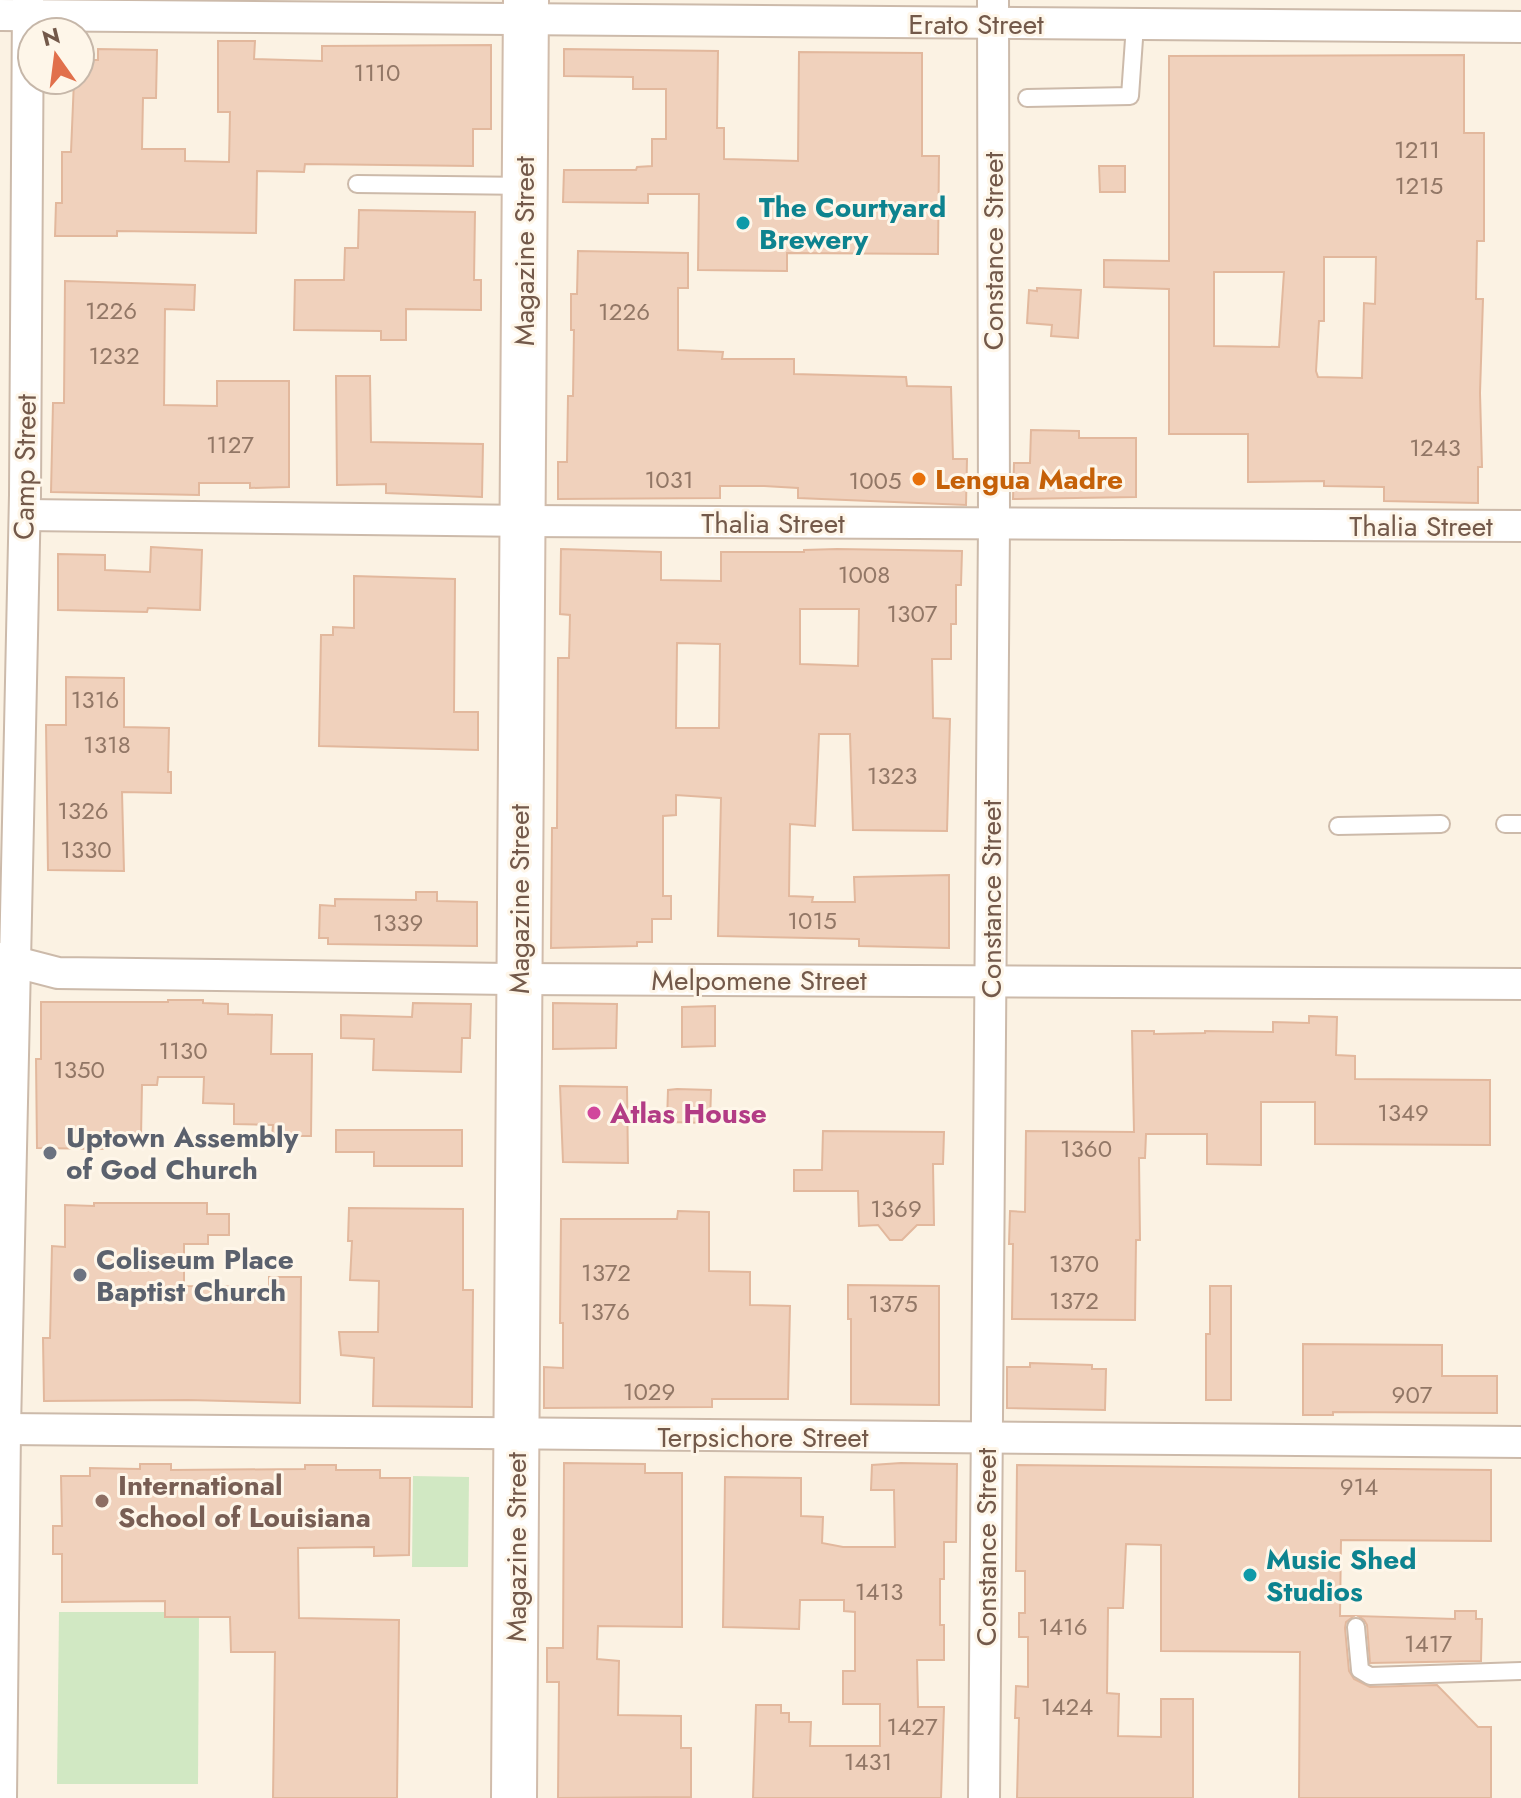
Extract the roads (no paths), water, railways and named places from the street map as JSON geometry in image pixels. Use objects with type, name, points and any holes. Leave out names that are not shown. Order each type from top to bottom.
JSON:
[{"type":"street","name":"Erato Street","points":[[19,10],[993,12],[1135,25],[1521,27]]},
{"type":"street","name":"Camp Street","points":[[1,1798],[7,960],[25,515],[19,10]]},
{"type":"street","name":"Magazine Street","points":[[514,1798],[526,10]]},
{"type":"street","name":"Constance Street","points":[[984,1798],[994,524],[993,12]]},
{"type":"street","name":"Thalia Street","points":[[25,515],[1521,526]]},
{"type":"street","name":"Melpomene Street","points":[[7,960],[58,973],[518,979],[1521,984]]},
{"type":"street","name":"Terpsichore Street","points":[[5,1429],[1521,1442]]},
{"type":"lane","points":[[1027,98],[1130,96],[1135,25]]},
{"type":"lane","points":[[357,184],[525,186]]},
{"type":"lane","points":[[1338,826],[1441,824]]},
{"type":"lane","points":[[1356,1627],[1360,1670],[1370,1676],[1521,1671]]},
{"type":"place","name":"The Courtyard Brewery","points":[[743,223]]},
{"type":"place","name":"Lengua Madre","points":[[919,479]]},
{"type":"place","name":"Atlas House","points":[[594,1113]]},
{"type":"place","name":"Uptown Assembly of God Church","points":[[50,1153]]},
{"type":"place","name":"Coliseum Place Baptist Church","points":[[80,1275]]},
{"type":"place","name":"International School of Louisiana","points":[[102,1501]]},
{"type":"place","name":"Music Shed Studios","points":[[1250,1575]]}]
